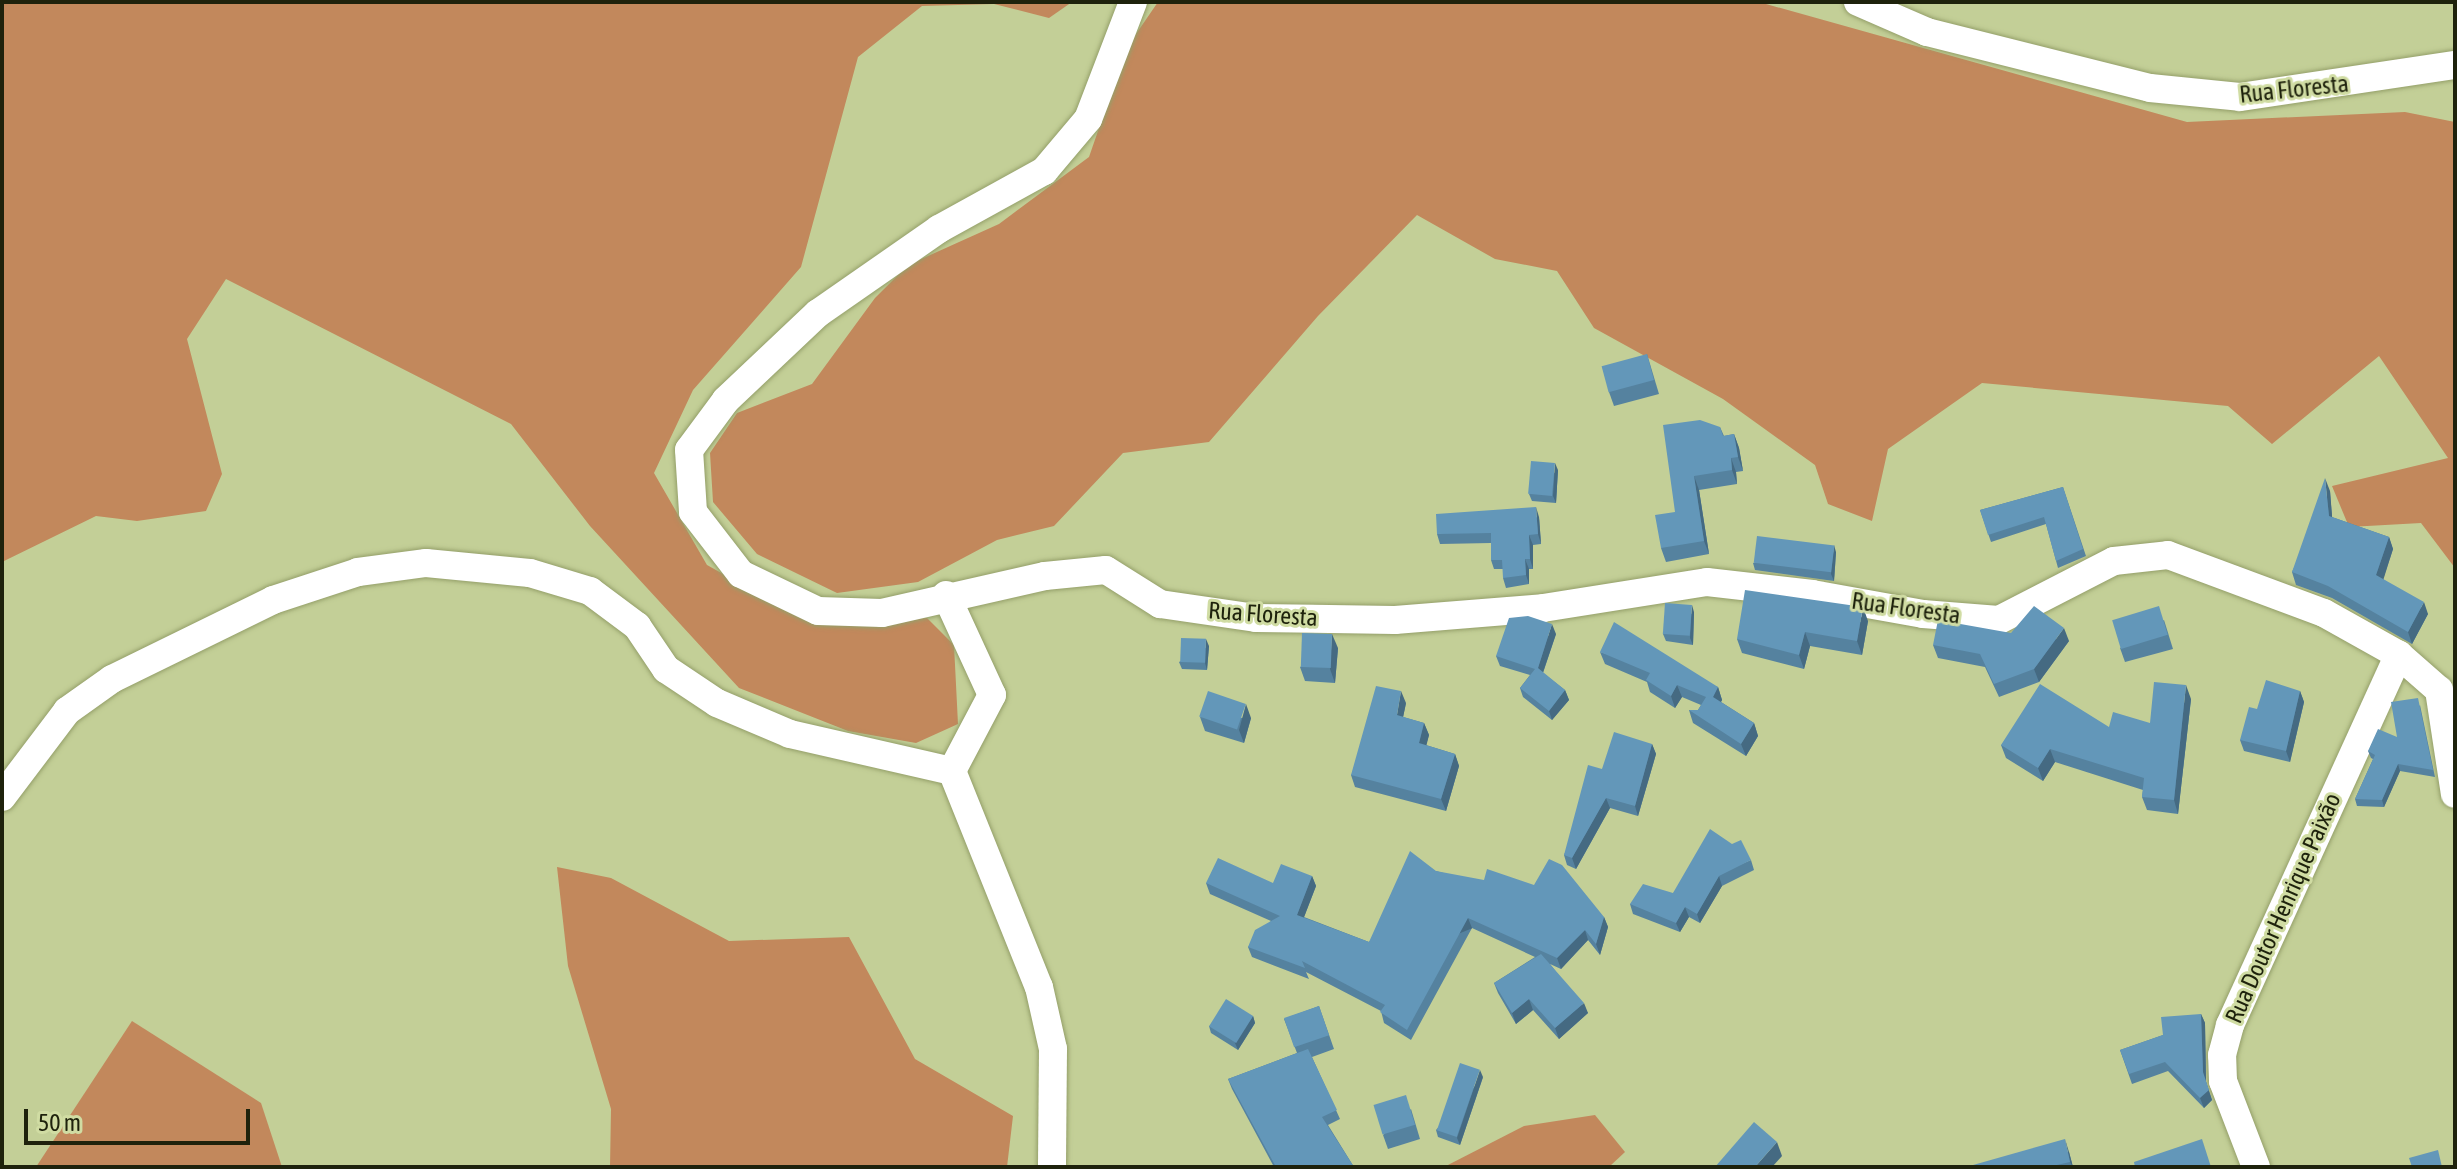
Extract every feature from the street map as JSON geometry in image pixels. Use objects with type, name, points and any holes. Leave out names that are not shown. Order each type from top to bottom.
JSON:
[{"type":"street","name":"Rua Floresta","points":[[1133,2],[1088,119],[1044,171],[939,229],[818,313],[726,400],[689,450],[693,512],[741,574],[818,611],[882,613],[946,595],[1106,570],[1160,604],[1256,618],[1395,620],[1543,608],[1707,582],[1812,594],[1923,614],[1999,620],[2114,561],[2168,555],[2324,613],[2399,655],[2439,690],[2455,794]]},
{"type":"street","name":"Rua Floresta","points":[[1858,2],[1927,32],[2150,88],[2240,97],[2455,65]]},
{"type":"street","points":[[2,797],[67,711],[112,679],[273,600],[358,572],[426,563],[530,573],[590,591],[637,626],[666,669],[717,703],[790,734],[952,771]]},
{"type":"street","points":[[946,595],[992,695],[952,771],[1039,987],[1053,1049],[1052,1167]]},
{"type":"street","name":"Rua Doutor Henrique Paixão","points":[[2256,1167],[2223,1081],[2222,1055],[2230,1025],[2399,655]]},
{"type":"shaded area","points":[[2,2],[1072,2],[1049,18],[994,4],[922,6],[858,57],[801,267],[693,390],[654,473],[707,565],[813,624],[927,618],[954,645],[958,724],[916,743],[848,731],[739,688],[590,526],[511,424],[226,279],[187,339],[222,474],[206,511],[137,521],[96,516],[2,562]]},
{"type":"shaded area","points":[[1158,2],[1759,2],[2187,122],[2405,112],[2455,122],[2455,568],[2421,523],[2349,527],[2332,486],[2448,458],[2379,356],[2272,444],[2228,406],[1982,383],[1888,449],[1872,521],[1828,504],[1815,465],[1723,399],[1594,328],[1557,271],[1495,259],[1417,215],[1318,316],[1209,442],[1123,453],[1054,526],[997,540],[918,582],[837,593],[757,554],[713,502],[710,453],[737,413],[812,384],[875,298],[908,265],[999,224],[1089,157],[1127,47]]},
{"type":"shaded area","points":[[557,867],[611,878],[729,941],[849,937],[915,1059],[1013,1116],[1007,1167],[610,1167],[611,1109],[568,966]]},
{"type":"shaded area","points":[[132,1021],[261,1103],[282,1167],[36,1167]]},
{"type":"shaded area","points":[[1595,1115],[1625,1152],[1609,1167],[1444,1167],[1524,1126]]},
{"type":"building","points":[[1647,354],[1654,380],[1609,392],[1602,366]]},
{"type":"building","points":[[1700,420],[1720,427],[1723,436],[1734,434],[1738,457],[1731,458],[1732,470],[1694,476],[1704,541],[1661,548],[1655,515],[1675,512],[1663,425]]},
{"type":"building","points":[[1531,461],[1555,463],[1552,496],[1528,494]]},
{"type":"building","points":[[2325,478],[2329,516],[2389,537],[2376,575],[2424,602],[2408,632],[2328,586],[2292,572]]},
{"type":"building","points":[[2063,487],[2083,549],[2056,561],[2044,517],[1988,535],[1980,510]]},
{"type":"building","points":[[1536,507],[1538,534],[1529,535],[1530,559],[1525,559],[1526,575],[1503,578],[1502,560],[1491,560],[1491,533],[1437,534],[1436,514]]},
{"type":"building","points":[[1757,536],[1834,546],[1831,572],[1754,563]]},
{"type":"building","points":[[1745,590],[1863,607],[1857,641],[1805,632],[1799,655],[1737,639]]},
{"type":"building","points":[[1665,603],[1692,605],[1690,636],[1663,634]]},
{"type":"building","points":[[2034,606],[2064,628],[2034,669],[1994,684],[1980,654],[1933,645],[1938,620],[2011,633]]},
{"type":"building","points":[[2159,606],[2168,635],[2121,649],[2112,620]]},
{"type":"building","points":[[1528,616],[1552,624],[1538,668],[1565,690],[1549,711],[1520,688],[1535,669],[1496,656],[1509,618]]},
{"type":"building","points":[[1614,622],[1718,687],[1713,697],[1754,723],[1741,744],[1689,710],[1698,710],[1706,697],[1677,685],[1671,696],[1646,680],[1650,673],[1600,652]]},
{"type":"building","points":[[1302,633],[1332,634],[1331,668],[1301,667]]},
{"type":"building","points":[[1181,638],[1206,639],[1205,663],[1180,662]]},
{"type":"building","points":[[2266,680],[2300,691],[2286,751],[2240,740],[2249,707],[2257,709]]},
{"type":"building","points":[[2154,682],[2186,685],[2174,800],[2142,797],[2144,778],[2050,749],[2038,768],[2001,745],[2040,684],[2109,727],[2113,712],[2150,723]]},
{"type":"building","points":[[1376,686],[1401,691],[1397,715],[1424,723],[1419,743],[1455,754],[1441,799],[1351,775]]},
{"type":"building","points":[[1208,691],[1246,704],[1237,730],[1199,717]]},
{"type":"building","points":[[2418,698],[2433,770],[2398,764],[2382,800],[2355,799],[2375,755],[2368,751],[2378,729],[2397,737],[2391,702]]},
{"type":"building","points":[[1614,732],[1652,744],[1635,806],[1606,798],[1572,858],[1564,855],[1588,765],[1602,769]]},
{"type":"building","points":[[1710,829],[1732,844],[1741,840],[1751,860],[1719,876],[1697,914],[1685,907],[1676,923],[1630,904],[1643,884],[1673,893]]},
{"type":"building","points":[[1410,851],[1436,871],[1484,880],[1487,869],[1534,885],[1549,859],[1562,865],[1604,917],[1596,944],[1585,930],[1557,958],[1468,918],[1407,1030],[1380,1012],[1385,1005],[1302,961],[1305,968],[1248,947],[1255,930],[1280,916],[1206,883],[1218,858],[1273,883],[1281,864],[1312,876],[1297,915],[1369,942]]},
{"type":"building","points":[[1541,954],[1584,1003],[1555,1028],[1529,999],[1512,1013],[1494,983]]},
{"type":"building","points":[[1226,999],[1253,1016],[1236,1043],[1209,1026]]},
{"type":"building","points":[[1319,1006],[1329,1035],[1294,1047],[1284,1018]]},
{"type":"building","points":[[2201,1014],[2203,1072],[2209,1090],[2200,1098],[2165,1062],[2129,1074],[2120,1050],[2163,1035],[2161,1017]]},
{"type":"building","points":[[1308,1049],[1337,1110],[1322,1117],[1354,1167],[1276,1167],[1228,1079]]},
{"type":"building","points":[[1460,1063],[1480,1070],[1457,1137],[1437,1130]]},
{"type":"building","points":[[1406,1095],[1415,1125],[1383,1135],[1373,1105]]},
{"type":"building","points":[[1754,1122],[1777,1142],[1755,1167],[1715,1167]]},
{"type":"building","points":[[2065,1139],[2070,1162],[2048,1167],[1966,1167]]},
{"type":"building","points":[[2202,1139],[2211,1167],[2135,1167],[2134,1162]]},
{"type":"building","points":[[2438,1150],[2442,1167],[2412,1167],[2409,1158]]}]
